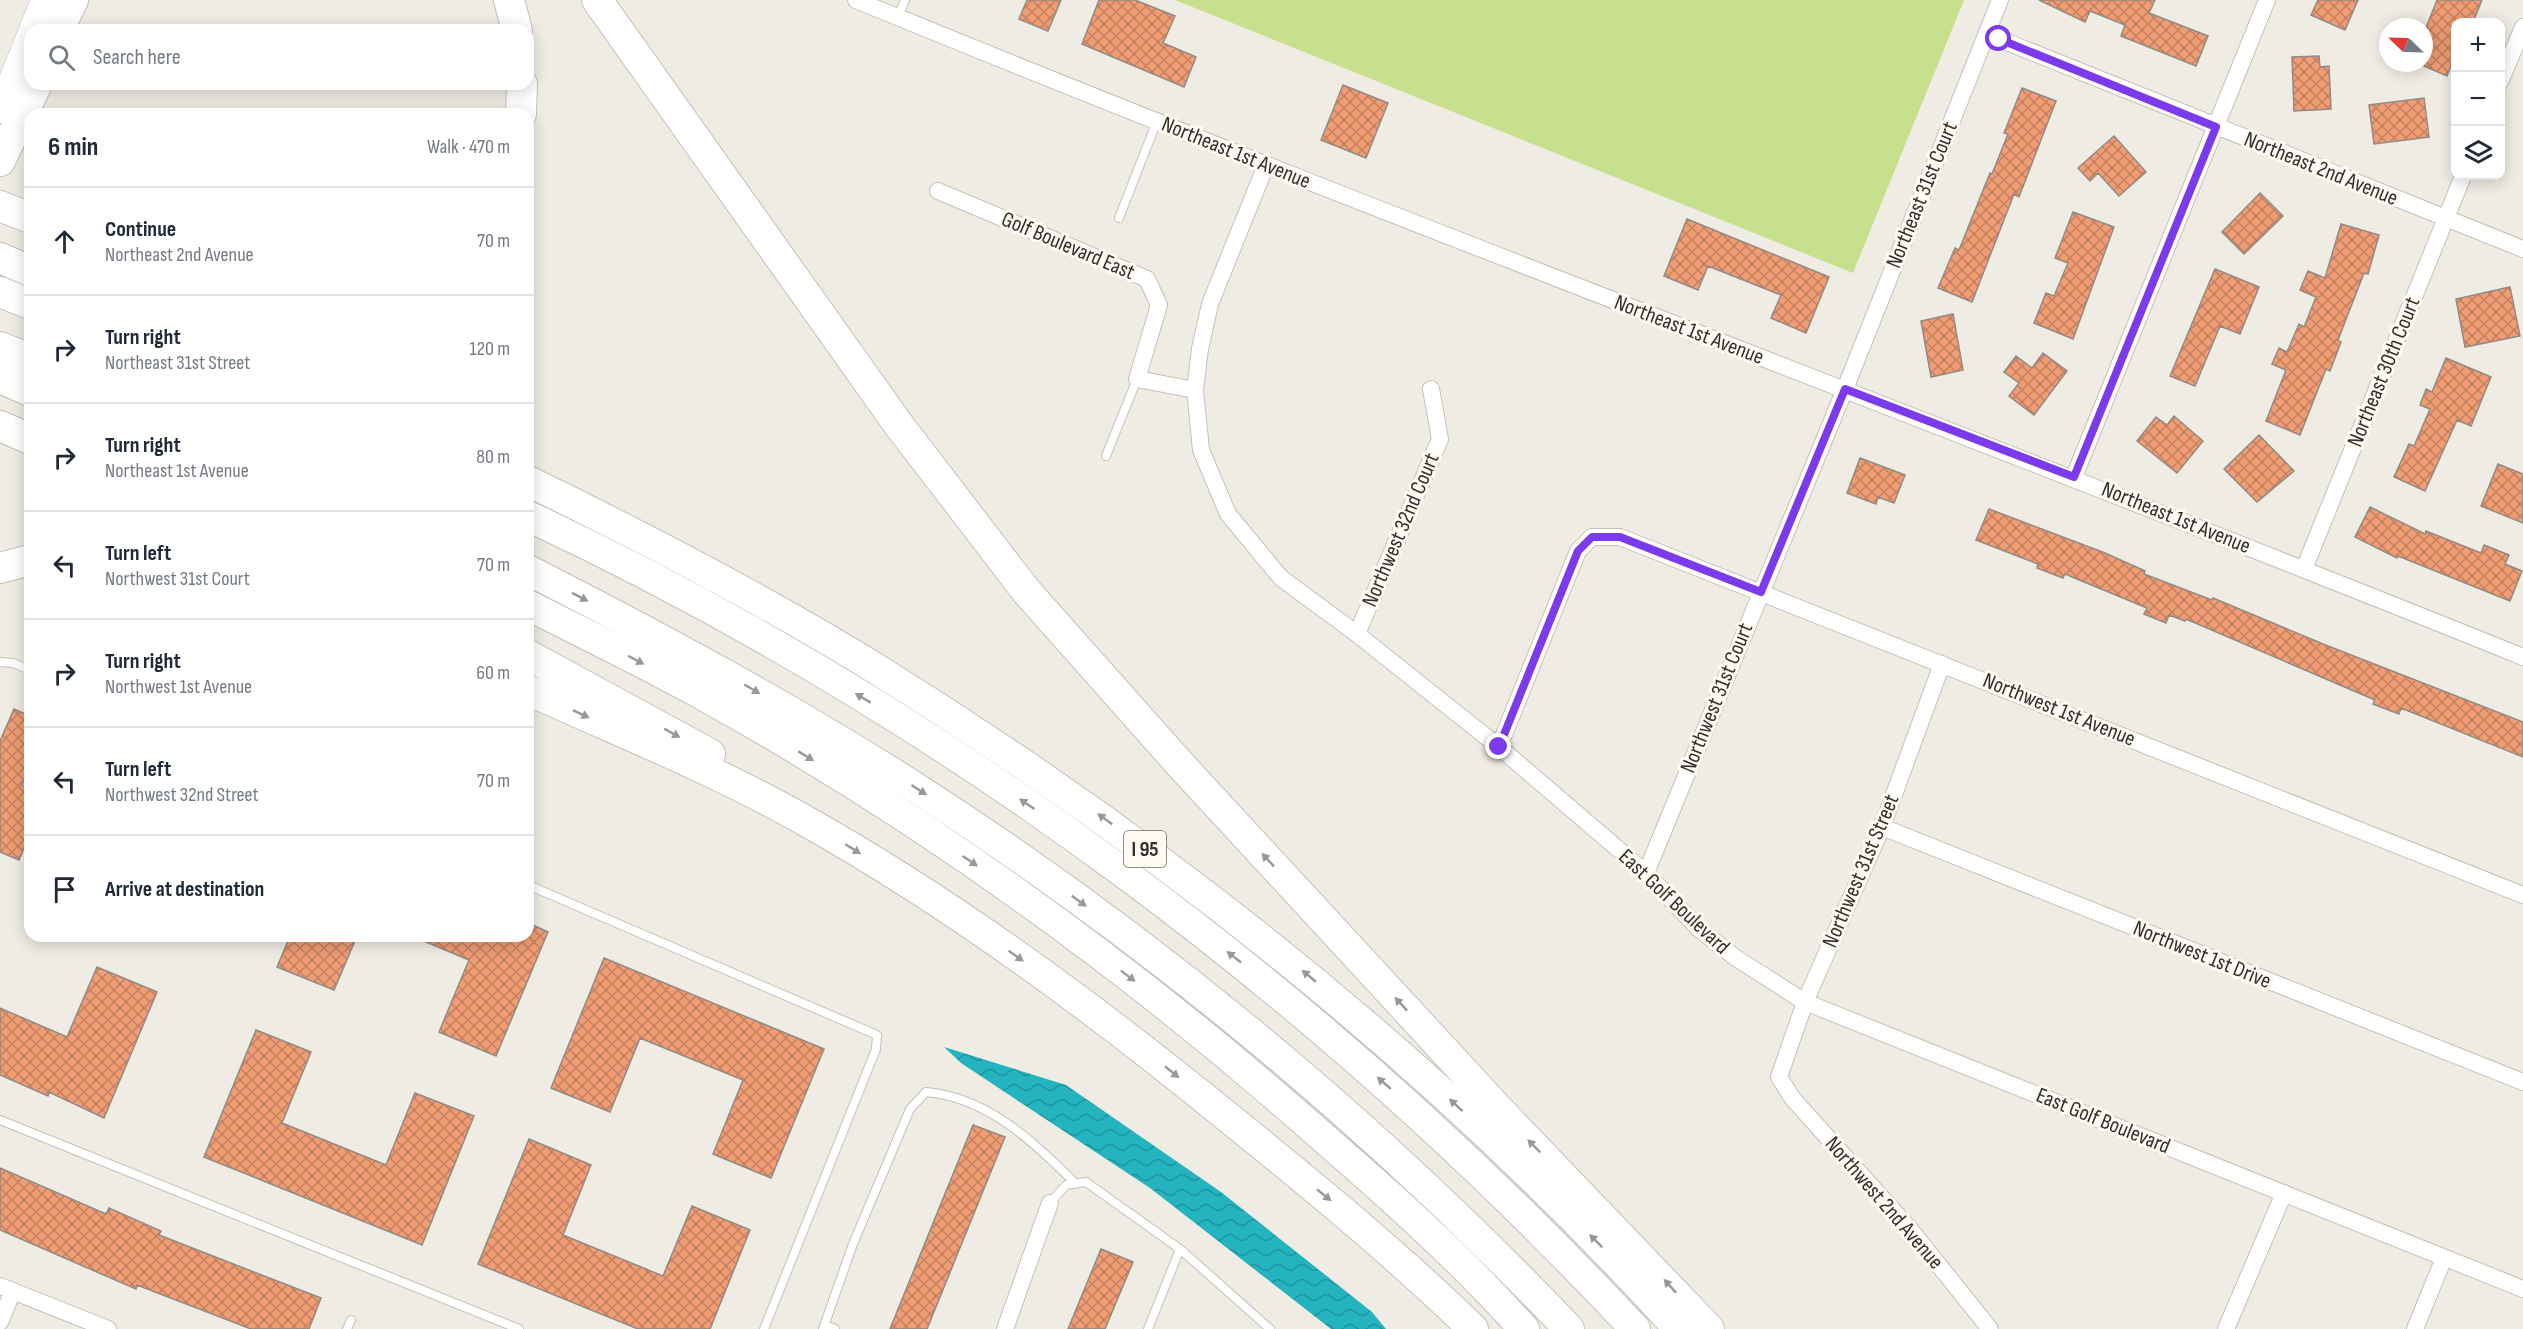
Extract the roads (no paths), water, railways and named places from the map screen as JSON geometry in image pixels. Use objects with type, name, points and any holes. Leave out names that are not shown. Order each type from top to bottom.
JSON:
[{"type":"highway","points":[[61,24],[73,0]]},
{"type":"highway","points":[[509,0],[515,24]]},
{"type":"highway","points":[[597,0],[898,424],[1027,592],[1186,771],[1502,1113],[1709,1329]]},
{"type":"highway","points":[[25,108],[34,90]]},
{"type":"highway","points":[[520,108],[522,90]]},
{"type":"highway","points":[[0,161],[24,111]]},
{"type":"highway","points":[[0,206],[24,216]]},
{"type":"highway","points":[[0,258],[24,268]]},
{"type":"highway","points":[[0,347],[24,357]]},
{"type":"highway","points":[[0,378],[24,388]]},
{"type":"highway","points":[[0,426],[24,436]]},
{"type":"highway","name":"I 95","points":[[534,484],[673,553],[865,662],[1001,747],[1105,819],[1291,961],[1379,1036],[1468,1116],[1552,1197],[1679,1329]]},
{"type":"highway","points":[[534,519],[762,638],[863,697],[969,764],[1149,891],[1332,1037],[1419,1114],[1502,1192],[1635,1329]]},
{"type":"highway","points":[[0,568],[24,562]]},
{"type":"highway","points":[[534,573],[718,670],[817,727],[928,796],[1090,909],[1289,1064],[1460,1219],[1569,1329]]},
{"type":"highway","points":[[534,608],[706,697],[786,744],[902,816],[1008,887],[1182,1017],[1270,1090],[1439,1241],[1524,1329]]},
{"type":"highway","points":[[534,658],[782,794],[803,819]]},
{"type":"highway","points":[[534,693],[803,819],[987,936],[1142,1047],[1352,1218],[1416,1273],[1473,1329]]},
{"type":"main road","points":[[34,24],[44,0]]},
{"type":"main road","points":[[0,110],[24,50]]},
{"type":"street","name":"Northeast 1st Avenue","points":[[856,0],[1266,165],[2074,477],[2523,657]]},
{"type":"street","name":"Northeast 31st Court","points":[[1845,389],[2000,0]]},
{"type":"street","points":[[2074,477],[2267,0]]},
{"type":"street","points":[[2504,72],[2523,27]]},
{"type":"street","name":"Northeast 2nd Avenue","points":[[1987,34],[2523,249]]},
{"type":"street","name":"East Golf Boulevard","points":[[1266,165],[1209,304],[1195,390],[1201,450],[1228,514],[1281,578],[1357,634],[1499,747],[1646,873],[1699,929],[1736,958],[1805,1002],[2523,1289]]},
{"type":"street","name":"Northeast 30th Court","points":[[2304,569],[2461,180]]},
{"type":"street","name":"Golf Boulevard East","points":[[938,191],[1147,279],[1159,305],[1137,379]]},
{"type":"street","points":[[1137,379],[1195,390]]},
{"type":"street","name":"Northwest 32nd Court","points":[[1357,634],[1440,439],[1431,389]]},
{"type":"street","name":"Northwest 31st Court","points":[[1646,873],[1845,389]]},
{"type":"street","name":"Northwest 1st Avenue","points":[[1499,747],[1578,551],[1592,537],[1620,537],[2523,894]]},
{"type":"street","name":"Northwest 31st Street","points":[[1779,1077],[1805,1002],[1882,827],[1942,664]]},
{"type":"street","name":"Northwest 1st Drive","points":[[1882,827],[2523,1082]]},
{"type":"street","name":"Northwest 2nd Avenue","points":[[1779,1077],[1793,1099],[1909,1227],[1990,1329]]},
{"type":"street","points":[[2226,1329],[2284,1193]]},
{"type":"street","points":[[1005,1329],[1050,1203]]},
{"type":"street","points":[[2415,1329],[2444,1258]]},
{"type":"street","points":[[0,1322],[6,1288],[108,1329]]},
{"type":"lane","points":[[898,18],[905,0]]},
{"type":"lane","points":[[1119,218],[1157,121]]},
{"type":"lane","points":[[1106,456],[1137,379]]},
{"type":"lane","points":[[0,662],[13,663],[24,668]]},
{"type":"lane","points":[[534,888],[877,1035],[876,1049],[764,1329]]},
{"type":"lane","points":[[835,1329],[824,1327],[853,1244],[910,1109],[926,1092],[966,1101],[1021,1130],[1075,1183]]},
{"type":"lane","points":[[0,1120],[519,1329]]},
{"type":"lane","points":[[1050,1203],[1066,1185],[1086,1182],[1180,1249],[1270,1329]]},
{"type":"lane","points":[[1150,1328],[1180,1249]]},
{"type":"water","points":[[944,1047],[1066,1085],[1221,1192],[1372,1312],[1386,1329],[1331,1329],[1150,1188],[961,1063]]}]
